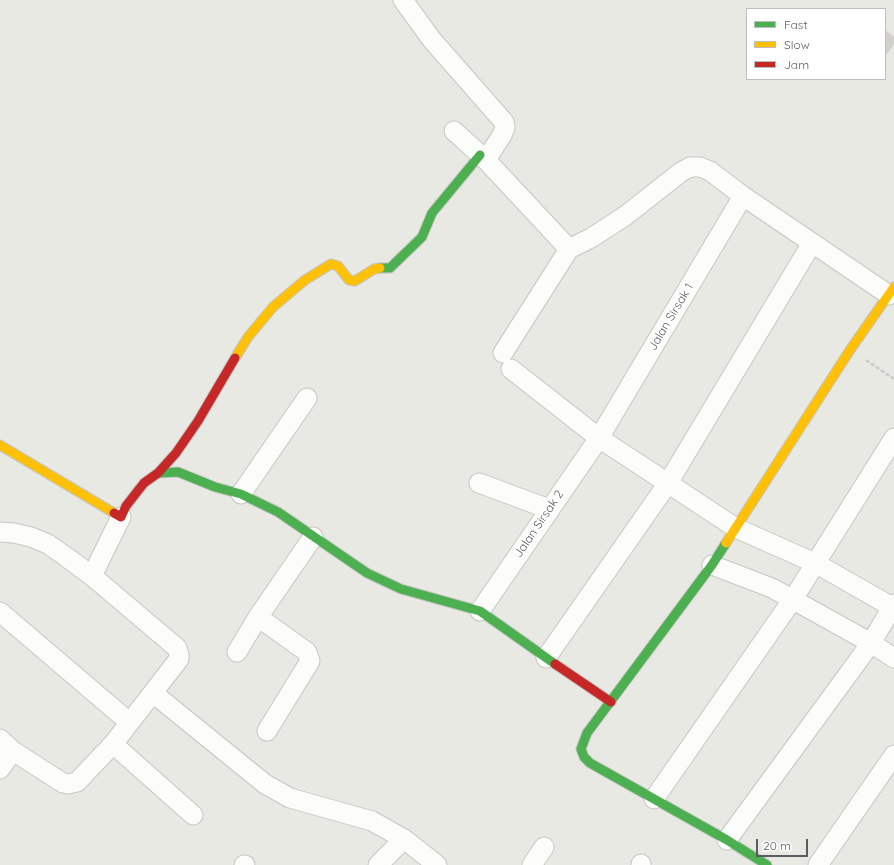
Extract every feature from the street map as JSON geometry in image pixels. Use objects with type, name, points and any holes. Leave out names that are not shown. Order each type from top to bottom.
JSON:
[{"type":"street","points":[[92,576],[126,506],[144,483],[158,473],[176,453],[198,422],[222,378],[248,337],[273,307],[305,280],[331,264],[338,266],[350,280],[355,282],[374,269],[390,268],[422,237],[432,213],[483,158],[502,135],[505,128],[504,122],[432,40],[403,0]]},
{"type":"street","points":[[454,131],[483,158],[569,249]]},
{"type":"street","points":[[728,840],[871,643],[894,606],[815,563],[736,528],[599,438],[507,361],[569,249],[591,238],[625,216],[681,172],[690,167],[700,167],[710,171],[743,196],[812,243],[891,291],[850,350],[736,528],[712,565],[587,733],[581,749],[584,757],[590,763],[728,840],[767,865]]},
{"type":"street","name":"Jalan Sirsak 1","points":[[599,438],[743,196]]},
{"type":"street","points":[[546,658],[668,483],[812,243]]},
{"type":"street","points":[[241,494],[308,398]]},
{"type":"street","name":"Jalan Sirsak 2","points":[[480,611],[599,438]]},
{"type":"street","points":[[654,799],[792,599],[894,438]]},
{"type":"street","points":[[0,445],[121,517]]},
{"type":"street","points":[[158,473],[178,472],[215,487],[241,494],[278,512],[366,573],[401,589],[480,611],[611,702]]},
{"type":"street","points":[[479,483],[549,509]]},
{"type":"street","points":[[0,532],[14,533],[31,537],[48,544],[92,576],[177,648],[179,655],[179,659],[113,744],[77,782],[68,784],[63,782],[7,745],[0,769]]},
{"type":"street","points":[[237,652],[258,617],[313,537]]},
{"type":"street","points":[[712,565],[772,588],[871,643],[894,658]]},
{"type":"street","points":[[0,612],[130,722]]},
{"type":"street","points":[[258,617],[307,652],[310,657],[308,665],[267,731]]},
{"type":"street","points":[[153,694],[271,788],[290,798],[372,821],[404,839],[438,865]]},
{"type":"street","points":[[113,744],[193,815]]},
{"type":"street","points":[[818,865],[894,755]]},
{"type":"street","points":[[378,865],[404,839]]},
{"type":"street","points":[[532,865],[544,847]]},
{"type":"path","points":[[850,350],[894,379]]},
{"type":"building","points":[[886,31],[894,37],[894,44],[886,55]]},
{"type":"traffic: fast","points":[[380,268],[390,268],[422,237],[432,213],[480,155]]},
{"type":"traffic: fast","points":[[158,473],[178,472],[215,487],[241,494],[278,512],[367,573],[401,589],[480,611],[555,664]]},
{"type":"traffic: fast","points":[[726,543],[712,565],[587,733],[581,749],[584,757],[590,763],[727,840],[767,865]]},
{"type":"traffic: slow","points":[[235,358],[248,337],[273,307],[305,280],[331,264],[338,266],[349,280],[355,281],[374,269],[380,268]]},
{"type":"traffic: slow","points":[[726,543],[850,350],[894,287]]},
{"type":"traffic: slow","points":[[0,445],[114,513]]},
{"type":"traffic: jam","points":[[114,513],[121,517],[126,506],[144,483],[158,473],[176,453],[198,421],[235,358]]},
{"type":"traffic: jam","points":[[555,664],[611,702]]}]
